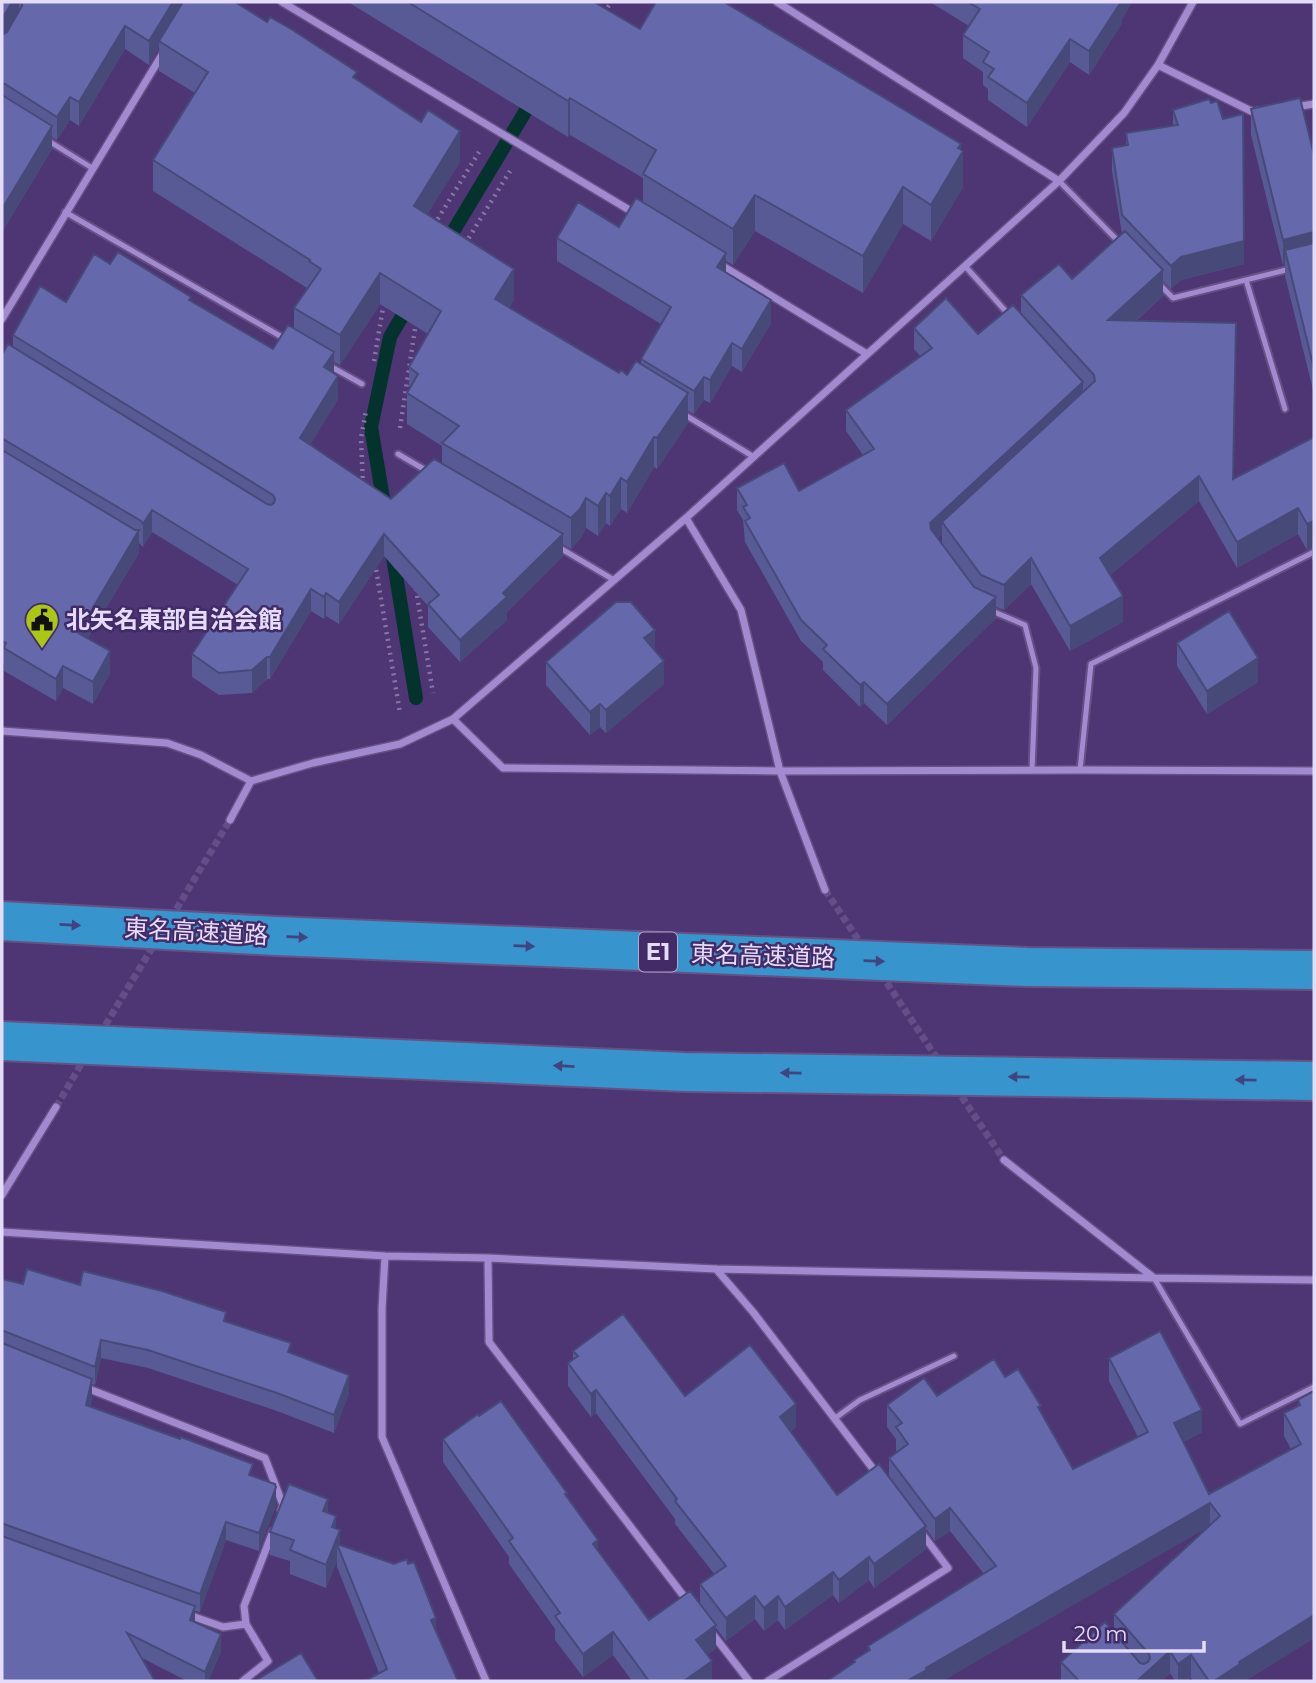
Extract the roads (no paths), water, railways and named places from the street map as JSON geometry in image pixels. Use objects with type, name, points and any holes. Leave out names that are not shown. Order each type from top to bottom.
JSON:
[{"type":"highway","name":"東名高速道路","points":[[2,921],[276,936],[1013,967],[1314,970]]},
{"type":"highway","points":[[2,1041],[684,1072],[1314,1081]]},
{"type":"street","points":[[282,2],[641,216]]},
{"type":"street","points":[[776,2],[1059,181]]},
{"type":"street","points":[[2,731],[167,743],[201,755],[251,781],[313,763],[400,744],[453,719],[686,518],[1059,181],[1124,113],[1158,65],[1193,2]]},
{"type":"street","points":[[2,319],[165,49]]},
{"type":"street","points":[[1158,65],[1253,112],[1265,110]]},
{"type":"street","points":[[1290,107],[1314,104]]},
{"type":"street","points":[[710,259],[867,354]]},
{"type":"street","points":[[686,518],[741,610],[780,771],[825,890]]},
{"type":"street","points":[[453,719],[503,768],[1314,771]]},
{"type":"street","points":[[230,820],[251,781]]},
{"type":"street","points":[[2,1195],[55,1107]]},
{"type":"street","points":[[1004,1160],[1154,1278]]},
{"type":"street","points":[[2,1232],[385,1256],[716,1269],[1314,1280]]},
{"type":"street","points":[[385,1256],[382,1310],[382,1437],[486,1681]]},
{"type":"street","points":[[488,1258],[489,1342],[690,1605]]},
{"type":"street","points":[[716,1269],[753,1312],[883,1483]]},
{"type":"street","points":[[77,1384],[265,1458],[283,1505],[244,1606],[246,1624],[268,1661],[243,1681]]},
{"type":"street","points":[[768,1681],[948,1568],[915,1525]]},
{"type":"street","points":[[184,1613],[223,1627],[246,1624]]},
{"type":"street","points":[[707,1626],[749,1681]]},
{"type":"lane","points":[[36,133],[92,168]]},
{"type":"lane","points":[[1059,181],[1126,249]]},
{"type":"lane","points":[[65,212],[291,343]]},
{"type":"lane","points":[[965,266],[1018,325]]},
{"type":"lane","points":[[1154,278],[1173,298],[1300,267]]},
{"type":"lane","points":[[1246,280],[1284,408]]},
{"type":"lane","points":[[327,364],[362,384]]},
{"type":"lane","points":[[678,411],[754,457]]},
{"type":"lane","points":[[398,454],[433,474]]},
{"type":"lane","points":[[552,543],[614,580]]},
{"type":"lane","points":[[1080,770],[1091,664],[1314,552]]},
{"type":"lane","points":[[990,610],[1025,625],[1036,667],[1032,770]]},
{"type":"lane","points":[[1154,1278],[1240,1424],[1314,1387]]},
{"type":"lane","points":[[834,1419],[860,1400],[954,1356]]},
{"type":"waterway","points":[[445,245],[534,97]]},
{"type":"waterway","points":[[385,510],[371,427],[390,337],[411,301]]},
{"type":"waterway","points":[[392,551],[416,698]]},
{"type":"tunnel","points":[[171,918],[230,820]]},
{"type":"tunnel","points":[[825,890],[863,947]]},
{"type":"tunnel","points":[[100,1034],[155,943]]},
{"type":"tunnel","points":[[881,974],[940,1063]]},
{"type":"tunnel","points":[[56,1107],[86,1056]]},
{"type":"tunnel","points":[[956,1088],[1004,1160]]},
{"type":"place","name":"北矢名東部自治会館","points":[[42,650]]}]
